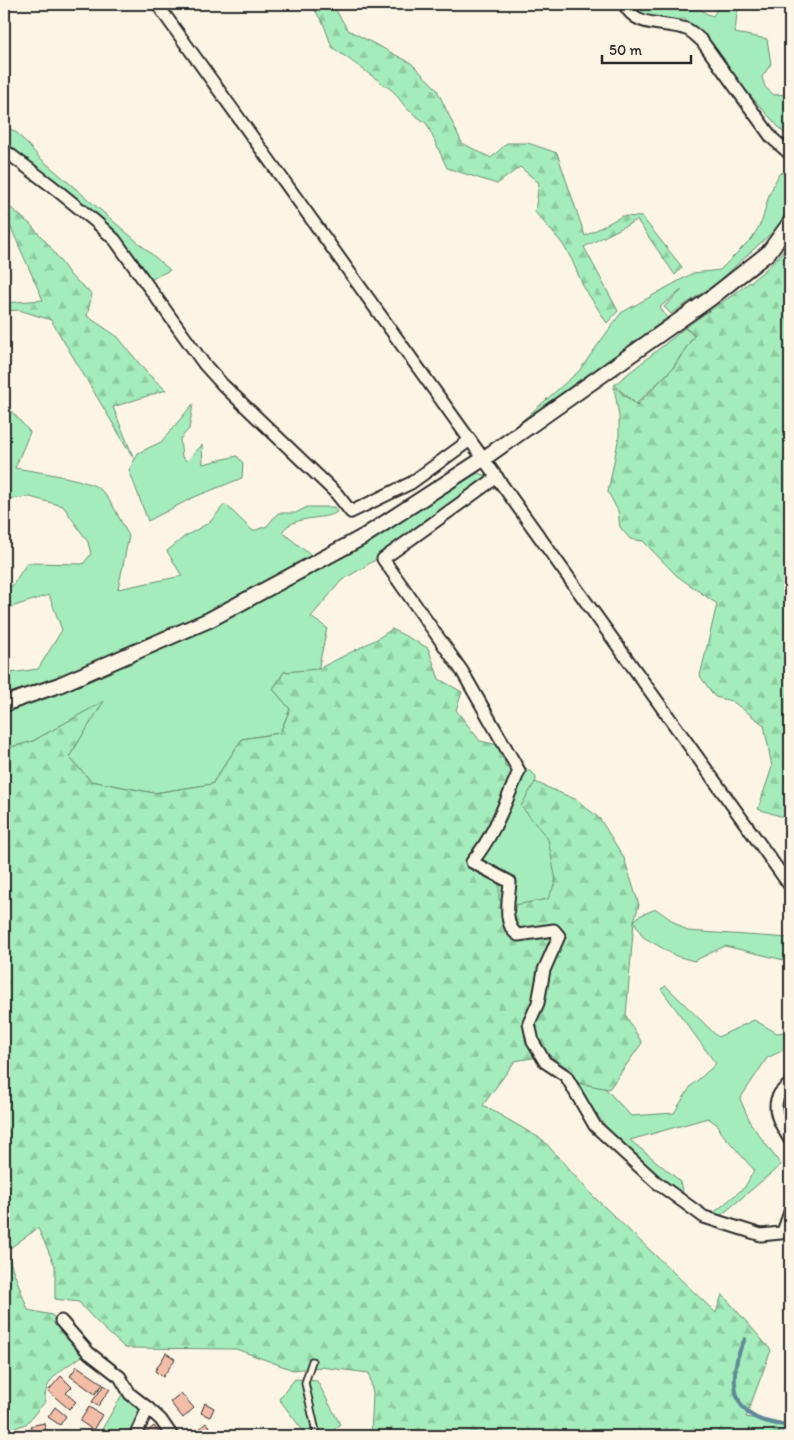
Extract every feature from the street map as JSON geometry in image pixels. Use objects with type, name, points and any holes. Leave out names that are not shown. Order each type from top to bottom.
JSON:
[{"type":"street","points":[[157,4],[790,886]]},
{"type":"street","points":[[624,4],[628,12],[643,22],[688,29],[702,41],[772,138],[790,154]]},
{"type":"street","points":[[4,150],[59,192],[114,240],[204,364],[229,391],[336,493],[351,512],[411,483],[470,440]]},
{"type":"street","points":[[4,704],[59,685],[210,620],[364,537],[483,459],[711,298],[768,252],[790,223]]},
{"type":"street","points":[[497,477],[383,559],[462,671],[519,771],[501,817],[485,845],[472,862],[510,882],[508,920],[513,932],[518,935],[554,930],[559,936],[544,970],[538,1004],[529,1023],[533,1042],[545,1062],[566,1076],[595,1126],[656,1182],[704,1217],[761,1235],[787,1232],[790,1212]]},
{"type":"street","points":[[790,1084],[778,1095],[777,1102],[778,1120],[790,1140]]},
{"type":"street","points":[[60,1321],[90,1353],[120,1377],[130,1394],[161,1420],[172,1436]]},
{"type":"street","points":[[135,1436],[148,1408]]},
{"type":"lane","points":[[312,1361],[304,1383],[317,1436]]},
{"type":"green space","points":[[311,4],[332,4],[348,30],[411,63],[436,88],[462,143],[491,158],[507,143],[528,143],[557,153],[585,236],[622,216],[642,217],[682,267],[675,275],[637,220],[584,247],[618,311],[607,323],[583,286],[572,260],[562,243],[535,212],[539,183],[520,167],[497,184],[447,168],[427,124],[407,109],[393,91],[332,47],[324,25]]},
{"type":"green space","points":[[624,4],[694,4],[707,14],[713,16],[720,4],[738,4],[735,33],[767,39],[771,64],[762,77],[765,87],[774,95],[788,94],[790,98],[790,140],[725,67],[696,28],[684,19],[647,21]]},
{"type":"green space","points":[[4,125],[17,133],[40,158],[170,270],[150,280],[4,139]]},
{"type":"green space","points":[[790,170],[790,207],[778,227],[717,283],[671,314],[664,307],[683,289],[660,307],[667,318],[491,448],[579,371],[621,313],[693,273],[720,270],[752,238],[762,221],[769,195],[779,174]]},
{"type":"green space","points":[[4,202],[30,224],[48,244],[71,276],[92,294],[87,316],[118,337],[146,372],[166,390],[113,407],[134,459],[51,320],[19,310],[4,311],[4,303],[43,300],[4,212]]},
{"type":"green space","points":[[790,241],[790,824],[789,819],[758,809],[772,767],[764,725],[732,701],[715,697],[700,676],[717,604],[677,576],[643,541],[630,539],[620,527],[618,511],[608,492],[619,436],[619,416],[614,387],[637,405],[674,367],[695,334],[685,328],[757,277]]},
{"type":"green space","points":[[685,328],[694,336],[672,369],[636,404],[614,385]]},
{"type":"green space","points":[[4,403],[30,432],[15,468],[85,482],[101,490],[113,506],[129,536],[118,589],[182,576],[167,551],[184,537],[210,522],[225,504],[253,531],[267,526],[278,513],[296,513],[307,507],[334,507],[337,512],[331,515],[301,520],[287,526],[282,532],[323,565],[478,473],[486,476],[470,493],[380,557],[341,581],[311,617],[327,628],[318,670],[284,672],[273,689],[290,709],[280,733],[242,739],[212,784],[154,793],[91,781],[69,757],[103,702],[33,741],[4,751],[4,674],[38,669],[62,630],[49,595],[5,609],[4,589],[12,586],[27,563],[83,564],[91,554],[88,542],[63,506],[30,497],[4,499]]},
{"type":"green space","points":[[193,404],[189,429],[180,439],[182,457],[187,461],[202,445],[203,464],[237,456],[243,463],[242,478],[192,498],[148,521],[129,470],[138,453],[161,442]]},
{"type":"green space","points":[[392,629],[428,648],[439,679],[462,692],[456,710],[480,741],[498,745],[504,753],[505,767],[518,771],[498,816],[502,826],[475,859],[499,884],[499,900],[509,906],[548,899],[556,881],[548,839],[521,806],[535,782],[577,800],[600,819],[624,858],[639,905],[634,921],[626,1016],[642,1043],[609,1089],[573,1082],[569,1069],[549,1055],[515,1061],[483,1105],[543,1140],[592,1195],[716,1313],[722,1294],[771,1350],[746,1417],[790,1425],[790,1436],[371,1436],[373,1394],[369,1373],[321,1367],[293,1370],[236,1349],[125,1348],[95,1321],[79,1302],[55,1299],[55,1266],[38,1228],[6,1251],[28,1310],[52,1315],[85,1354],[64,1368],[52,1379],[45,1393],[45,1402],[26,1424],[4,1432],[4,749],[33,741],[104,701],[69,757],[91,781],[154,793],[212,784],[242,739],[280,733],[290,709],[273,689],[284,672],[318,669],[377,639]]},
{"type":"green space","points":[[509,755],[536,776],[539,803],[555,856],[556,869],[555,885],[549,901],[512,910],[501,905],[464,858],[505,756]]},
{"type":"green space","points":[[656,909],[687,931],[790,938],[790,988],[784,960],[725,946],[694,961],[676,956],[643,937],[634,921],[639,916]]},
{"type":"green space","points":[[666,986],[718,1037],[754,1020],[777,1033],[790,1031],[790,1047],[767,1058],[740,1099],[751,1124],[781,1165],[719,1217],[711,1215],[745,1187],[754,1170],[720,1131],[719,1126],[708,1118],[630,1140],[679,1180],[686,1201],[610,1132],[573,1082],[605,1088],[631,1116],[674,1113],[691,1086],[716,1064],[661,989]]},
{"type":"green space","points":[[790,1093],[790,1131],[781,1119],[782,1102]]},
{"type":"green space","points":[[295,1379],[317,1381],[340,1424],[328,1436],[307,1436],[279,1399]]},
{"type":"green space","points":[[123,1393],[147,1411],[131,1436],[98,1436]]},
{"type":"building","points":[[166,1353],[175,1359],[163,1377],[155,1371]]},
{"type":"building","points":[[77,1366],[103,1384],[95,1394],[70,1376]]},
{"type":"building","points":[[61,1376],[72,1387],[66,1393],[76,1402],[69,1409],[48,1391]]},
{"type":"building","points":[[104,1385],[110,1389],[98,1406],[92,1402]]},
{"type":"building","points":[[181,1393],[194,1408],[183,1418],[170,1402]]},
{"type":"building","points":[[205,1403],[214,1408],[210,1417],[201,1413]]},
{"type":"building","points":[[55,1407],[66,1416],[60,1425],[48,1417]]},
{"type":"building","points":[[89,1407],[102,1415],[93,1430],[80,1421]]},
{"type":"building","points":[[44,1423],[47,1435],[33,1436],[30,1426]]},
{"type":"building","points":[[206,1423],[218,1436],[196,1436],[194,1434]]},
{"type":"building","points":[[154,1426],[162,1436],[142,1436]]},
{"type":"building","points":[[26,1430],[27,1436],[4,1436],[4,1434]]},
{"type":"building","points":[[63,1430],[72,1432],[71,1436],[61,1436]]},
{"type":"waterway","points":[[745,1339],[735,1369],[736,1391],[739,1401],[753,1416],[761,1420],[790,1426]]}]
